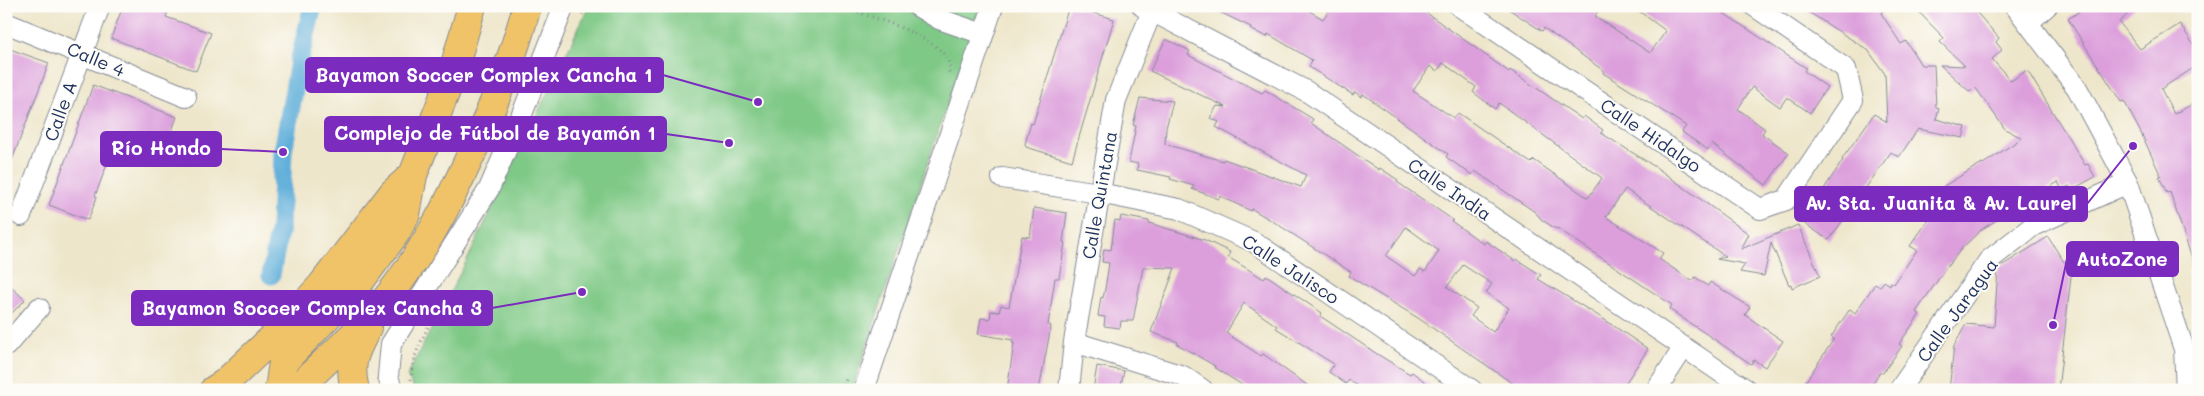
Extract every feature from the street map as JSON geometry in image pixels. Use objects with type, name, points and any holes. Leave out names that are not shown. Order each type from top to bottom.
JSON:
[{"type":"highway","points":[[279,390],[283,362],[355,288],[395,234],[406,214],[413,175],[451,78],[472,6]]},
{"type":"highway","points":[[296,390],[376,310],[428,240],[453,196],[488,119],[522,26],[527,6]]},
{"type":"highway","points":[[219,386],[282,329],[350,250],[393,193],[413,175]]},
{"type":"highway","points":[[355,390],[352,378],[352,362],[355,350],[376,310]]},
{"type":"street","name":"Calle A","points":[[21,216],[100,6]]},
{"type":"street","points":[[392,390],[388,376],[391,344],[490,189],[524,109],[564,6]]},
{"type":"street","points":[[864,390],[993,6]]},
{"type":"street","name":"Calle Hidalgo","points":[[1459,6],[1760,208],[1786,200],[1853,100],[1846,69],[1754,6]]},
{"type":"street","points":[[2015,6],[2029,22],[2077,88],[2128,183],[2184,349],[2186,390]]},
{"type":"street","points":[[2029,22],[2047,6]]},
{"type":"street","name":"Calle Quintana","points":[[1069,390],[1074,342],[1116,100],[1149,8]]},
{"type":"street","name":"Calle India","points":[[1149,8],[1306,91],[1747,390]]},
{"type":"street","points":[[927,9],[939,19],[983,34]]},
{"type":"street","name":"Calle 4","points":[[6,22],[186,97]]},
{"type":"street","name":"Calle Jalisco","points":[[1002,178],[1099,193],[1179,209],[1254,242],[1472,390]]},
{"type":"street","name":"Calle Jaragua","points":[[1899,390],[1989,260],[2033,226],[2128,183]]},
{"type":"street","points":[[6,346],[39,308]]},
{"type":"street","points":[[1074,342],[1183,376],[1202,390]]},
{"type":"street","points":[[1656,390],[1684,347]]},
{"type":"path","points":[[839,6],[929,41],[939,48],[949,63],[949,82]]},
{"type":"path","points":[[842,390],[849,372]]},
{"type":"green space","points":[[589,6],[980,6],[852,390],[415,390],[407,376],[470,254]]},
{"type":"building","points":[[123,6],[170,6],[166,17],[211,33],[196,71],[111,38]]},
{"type":"building","points":[[1069,6],[1114,19],[1072,161],[1026,147],[1025,144],[1031,123],[1033,124]]},
{"type":"building","points":[[1207,6],[1301,6],[1323,19],[1332,6],[1417,6],[1509,72],[1510,70],[1582,119],[1584,116],[1603,130],[1601,133],[1657,168],[1749,234],[1741,249],[1798,225],[1820,276],[1792,288],[1771,243],[1764,276],[1740,272],[1745,264],[1717,259],[1725,256],[1625,189],[1606,217],[1663,253],[1659,259],[1692,281],[1695,277],[1708,286],[1710,282],[1750,307],[1745,315],[1783,341],[1765,367],[1754,360],[1751,364],[1669,309],[1672,305],[1557,228],[1542,220],[1535,212],[1475,171],[1472,175],[1446,157],[1448,154],[1363,94],[1361,97],[1355,92],[1353,95],[1309,67],[1312,60],[1268,34],[1267,37],[1250,29],[1251,27]],"holes":[[[1443,63],[1476,87],[1473,92],[1495,109],[1499,103],[1602,178],[1588,198],[1534,160],[1531,163],[1458,113],[1454,118],[1413,91],[1430,66],[1437,71]]]},
{"type":"building","points":[[1504,6],[1601,6],[1595,16],[1650,53],[1666,31],[1632,6],[1713,6],[1806,68],[1804,71],[1827,87],[1810,113],[1787,97],[1780,107],[1752,87],[1738,109],[1765,129],[1762,134],[1789,153],[1766,185],[1712,144],[1708,150],[1682,132],[1686,126],[1603,73],[1604,71],[1544,28],[1542,31]]},
{"type":"building","points":[[1799,6],[1886,6],[1881,13],[1901,44],[1906,41],[1921,65],[1934,65],[1936,107],[1939,108],[1936,119],[1966,127],[1963,138],[1918,129],[1899,157],[1891,152],[1829,240],[1802,222],[1842,159],[1874,114],[1887,122],[1885,74],[1868,50]]},
{"type":"building","points":[[1913,6],[1971,6],[1999,38],[1996,42],[2002,50],[1992,59],[2011,81],[2027,70],[2085,165],[2088,164],[2095,177],[2071,190],[2069,186],[2062,190],[2058,182],[1982,229],[1962,248],[1946,268],[1916,312],[1920,314],[1899,344],[1902,346],[1883,373],[1880,372],[1868,390],[1800,390],[1834,339],[1831,337],[1850,309],[1855,313],[1875,284],[1880,287],[1884,281],[1890,285],[1891,282],[1894,284],[1917,250],[1910,246],[1930,218],[1922,210],[1944,186],[1983,164],[2022,138],[2005,129],[1975,87],[1970,92],[1940,65],[1965,66],[1940,42],[1944,38]]},
{"type":"building","points":[[2087,6],[2137,6],[2119,22],[2140,49],[2180,24],[2198,52],[2198,65],[2161,89],[2174,114],[2198,101],[2198,268],[2195,268],[2170,192],[2167,193],[2159,177],[2161,176],[2141,133],[2124,101],[2121,102],[2068,19]]},
{"type":"building","points":[[1166,39],[1190,51],[1188,55],[1262,93],[1265,90],[1313,119],[1311,123],[1379,170],[1380,168],[1398,180],[1397,182],[1453,220],[1451,221],[1484,244],[1486,241],[1515,261],[1516,259],[1541,275],[1538,279],[1648,349],[1621,390],[1512,390],[1515,385],[1418,318],[1349,276],[1351,272],[1252,209],[1251,211],[1220,196],[1219,199],[1192,189],[1194,186],[1170,179],[1171,177],[1137,170],[1138,164],[1129,162],[1136,126],[1133,125],[1140,98],[1173,101],[1166,128],[1165,144],[1223,161],[1224,159],[1301,187],[1306,175],[1216,127],[1219,122],[1210,118],[1217,106],[1226,107],[1150,71]],"holes":[[[1406,227],[1439,251],[1425,272],[1420,269],[1415,276],[1386,256]],[[1463,265],[1492,284],[1486,293],[1509,308],[1493,332],[1471,316],[1477,308],[1447,287]]]},
{"type":"building","points":[[10,49],[49,63],[7,173],[6,58]]},
{"type":"building","points":[[93,85],[177,117],[159,164],[114,146],[88,220],[49,205]]},
{"type":"building","points":[[1034,208],[1067,213],[1063,242],[1065,243],[1059,278],[1055,278],[1048,325],[1051,326],[1039,390],[1007,390],[1013,340],[978,334],[981,318],[990,319],[991,311],[999,312],[1001,305],[1009,307],[1022,236],[1030,237]]},
{"type":"building","points":[[1121,216],[1149,221],[1149,223],[1205,240],[1230,252],[1228,257],[1264,279],[1266,275],[1322,313],[1320,316],[1377,354],[1410,374],[1412,372],[1436,390],[1362,389],[1349,380],[1346,384],[1329,372],[1334,364],[1276,328],[1277,326],[1244,303],[1226,333],[1261,356],[1263,354],[1314,390],[1250,390],[1215,366],[1177,344],[1178,342],[1151,332],[1175,268],[1143,267],[1133,321],[1121,321],[1120,328],[1104,326],[1105,317],[1098,316],[1109,263],[1102,262],[1104,249],[1111,250],[1115,220],[1120,221]]},
{"type":"building","points":[[2048,237],[2064,262],[2068,260],[2072,268],[2058,390],[1949,390],[1954,346],[1966,324],[1994,327],[1998,268]]},
{"type":"building","points":[[6,282],[25,300],[6,319]]},
{"type":"building","points":[[1097,366],[1124,371],[1120,390],[1093,390]]},
{"type":"waterway","points":[[271,275],[280,227],[283,152],[299,62],[313,6]]},
{"type":"place","name":"Bayamon Soccer Complex Cancha 1","points":[[758,102]]},
{"type":"place","name":"Complejo de Fútbol de Bayamón 1","points":[[729,143]]},
{"type":"place","name":"Av. Sta. Juanita & Av. Laurel","points":[[2133,146]]},
{"type":"place","name":"Río Hondo","points":[[283,152]]},
{"type":"place","name":"Bayamon Soccer Complex Cancha 3","points":[[582,292]]},
{"type":"place","name":"AutoZone","points":[[2053,325]]}]
